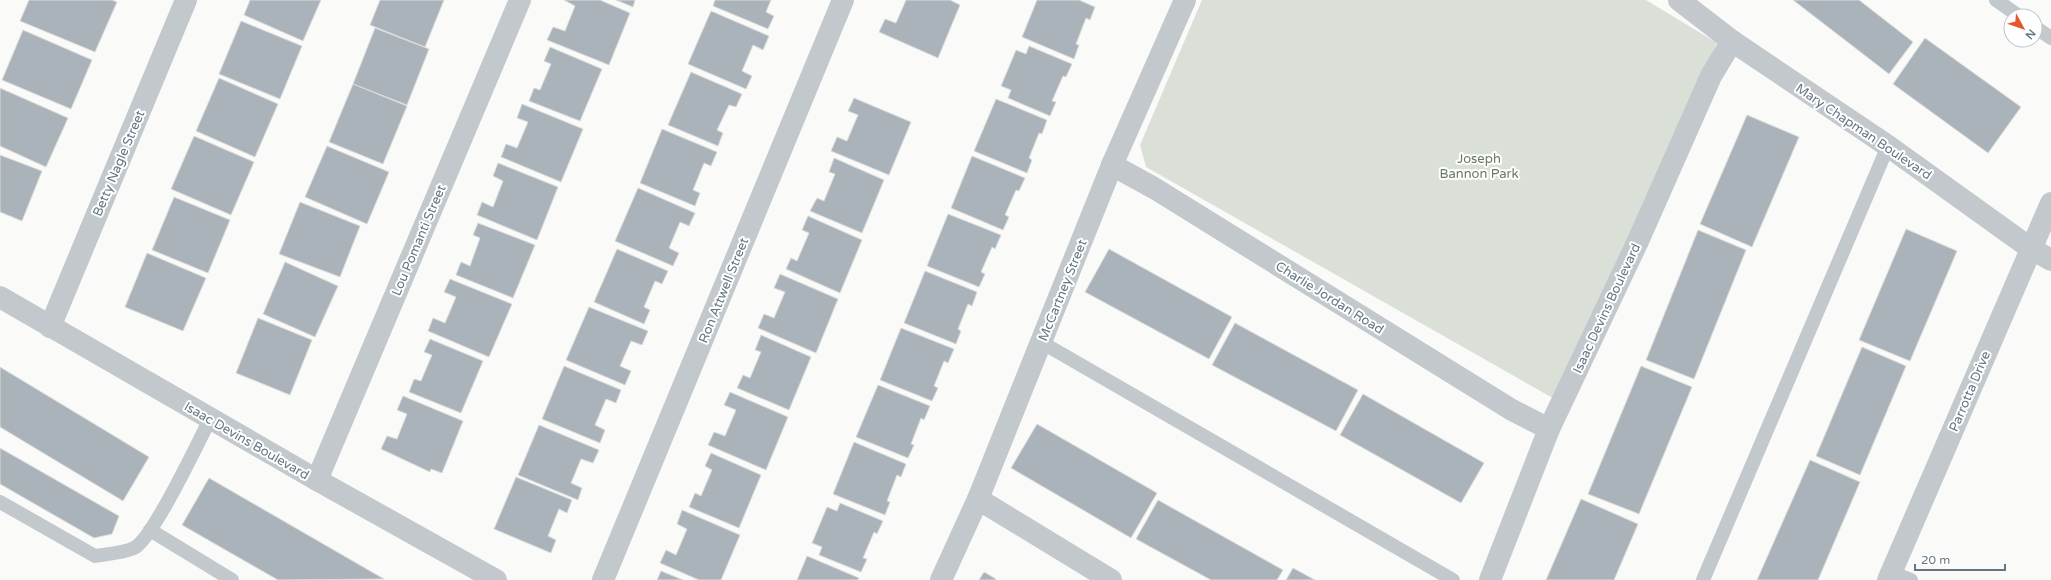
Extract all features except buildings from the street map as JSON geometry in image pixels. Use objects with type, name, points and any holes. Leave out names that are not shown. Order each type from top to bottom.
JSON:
[{"type":"street","name":"Betty Nagle Street","points":[[50,327],[186,0]]},
{"type":"street","name":"Lou Pomanti Street","points":[[317,480],[520,0]]},
{"type":"street","name":"Ron Attwell Street","points":[[603,580],[843,0]]},
{"type":"street","name":"McCartney Street","points":[[941,580],[978,499],[1112,165],[1185,0]]},
{"type":"street","name":"Mary Chapman Boulevard","points":[[1679,0],[1732,41],[1888,146],[2030,248],[2051,260]]},
{"type":"street","name":"Isaac Devins Boulevard","points":[[1490,580],[1549,429],[1638,241],[1711,76],[1732,41]]},
{"type":"street","name":"Charlie Jordan Road","points":[[1112,165],[1154,188],[1512,410],[1549,429]]},
{"type":"street","name":"Parrotta Drive","points":[[1889,576],[2051,202]]},
{"type":"street","name":"Isaac Devins Boulevard","points":[[0,297],[210,419],[496,580]]},
{"type":"street","points":[[978,499],[1111,580]]},
{"type":"lane","points":[[1996,0],[2008,8]]},
{"type":"lane","points":[[1703,580],[1888,146]]},
{"type":"lane","points":[[1041,342],[1454,580]]},
{"type":"lane","points":[[0,502],[95,556],[135,548],[150,530],[182,475],[210,419]]},
{"type":"lane","points":[[150,530],[232,580]]},
{"type":"lane","points":[[1889,576],[1911,580]]},
{"type":"green space","name":"Joseph Bannon Park","points":[[1202,0],[1646,0],[1717,43],[1558,401],[1146,167],[1140,145]]}]
